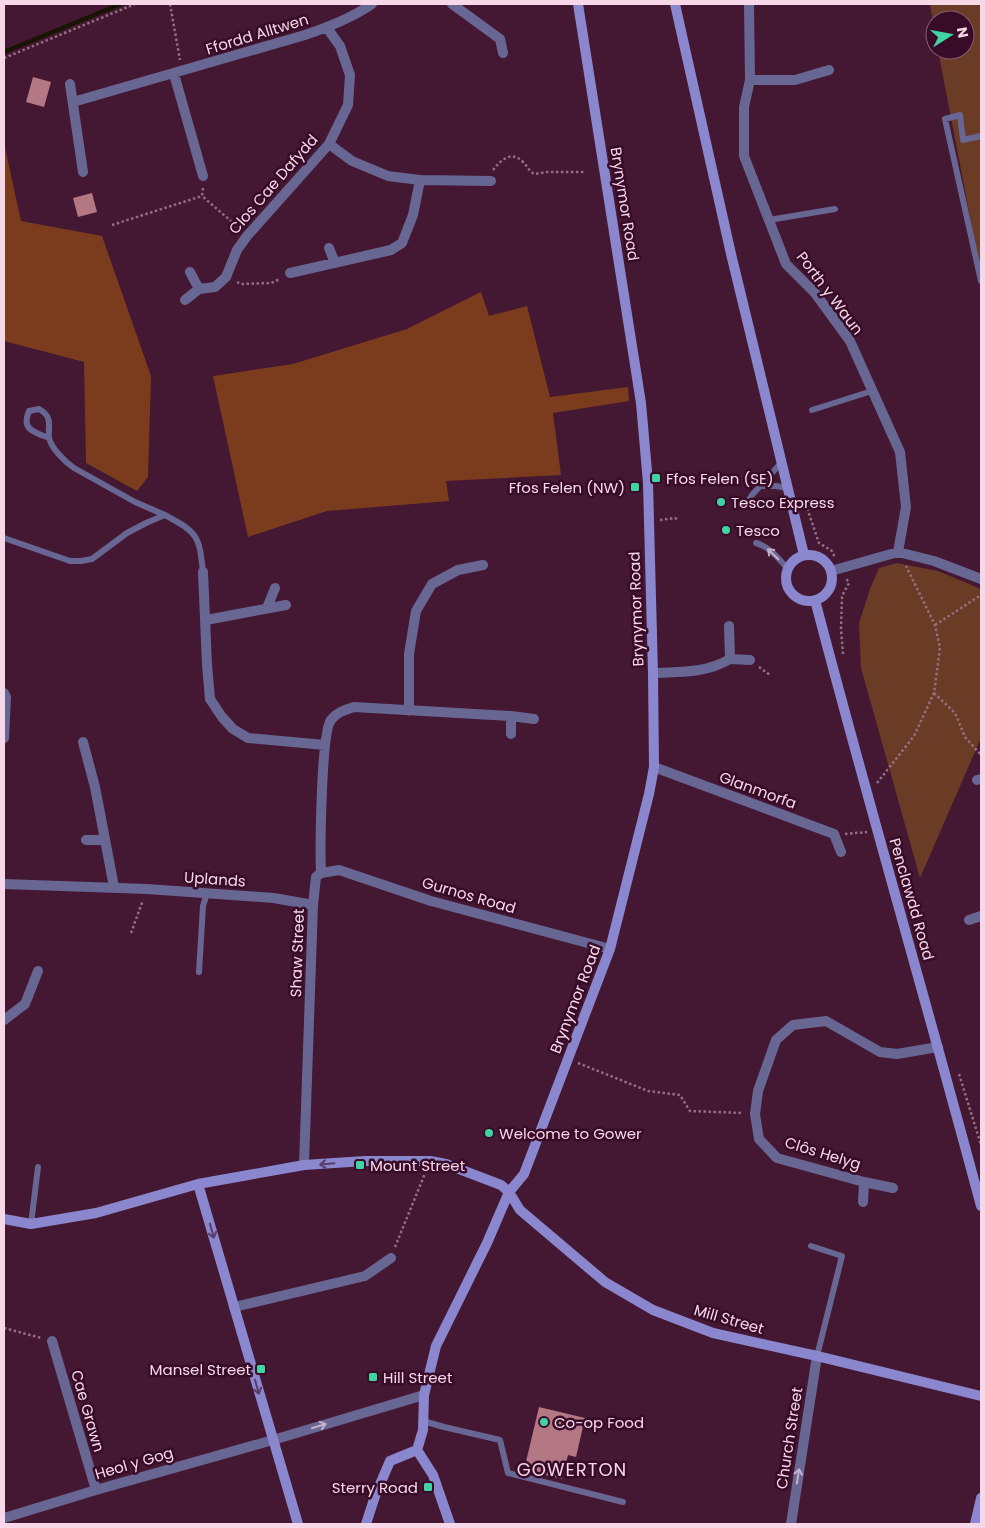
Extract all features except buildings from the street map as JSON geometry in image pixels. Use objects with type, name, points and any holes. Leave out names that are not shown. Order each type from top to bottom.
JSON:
[{"type":"main road","name":"Brynymor Road","points":[[509,1192],[524,1174],[610,948],[649,794],[654,767],[648,483],[641,403],[578,4]]},
{"type":"main road","points":[[675,4],[731,254],[804,555]]},
{"type":"main road","points":[[804,555],[818,556],[824,560],[831,571],[831,586],[822,597],[808,601],[801,599],[794,596],[790,590],[786,576],[788,569],[797,558],[804,555]]},
{"type":"main road","name":"Penclawdd Road","points":[[815,600],[866,793],[981,1206]]},
{"type":"main road","points":[[4,1219],[31,1224],[96,1213],[198,1184],[304,1165],[365,1160],[430,1161],[446,1164],[501,1185],[509,1192],[487,1243],[436,1346],[424,1395],[423,1430],[417,1450],[433,1476],[450,1524]]},
{"type":"main road","points":[[198,1184],[298,1524]]},
{"type":"main road","name":"Mill Street","points":[[509,1192],[520,1210],[604,1282],[653,1310],[713,1333],[981,1396]]},
{"type":"main road","points":[[366,1524],[375,1496],[390,1461],[417,1450]]},
{"type":"main road","points":[[975,1524],[981,1498]]},
{"type":"street","name":"Ffordd Alltwen","points":[[73,102],[178,73],[327,28],[357,14],[372,4]]},
{"type":"street","points":[[452,4],[500,39],[503,53]]},
{"type":"street","name":"Porth y Waun","points":[[750,4],[750,80],[744,107],[744,156],[786,264],[815,293],[850,342],[900,452],[906,507],[898,552]]},
{"type":"street","name":"Clos Cae Dafydd","points":[[226,277],[237,250],[247,236],[329,144],[348,105],[350,75],[340,46],[327,28]]},
{"type":"street","points":[[750,80],[795,80],[829,70]]},
{"type":"street","points":[[178,73],[203,176]]},
{"type":"street","points":[[70,84],[83,172]]},
{"type":"street","points":[[329,144],[352,161],[388,176],[420,180],[492,176]]},
{"type":"street","points":[[290,273],[391,250],[402,242],[413,215],[420,180]]},
{"type":"street","points":[[329,248],[335,262]]},
{"type":"street","points":[[190,272],[199,289]]},
{"type":"street","points":[[184,300],[199,289],[215,287],[226,277]]},
{"type":"street","points":[[831,571],[898,552],[934,561],[981,579]]},
{"type":"street","points":[[409,711],[409,654],[416,611],[432,584],[458,570],[483,565]]},
{"type":"street","points":[[203,572],[210,699],[222,717],[233,729],[248,738],[325,745]]},
{"type":"street","points":[[268,608],[275,588]]},
{"type":"street","points":[[206,620],[286,605]]},
{"type":"street","points":[[729,626],[730,659]]},
{"type":"street","points":[[653,674],[694,671],[718,666],[730,659],[750,660]]},
{"type":"street","points":[[4,693],[6,697],[4,738]]},
{"type":"street","name":"Shaw Street","points":[[304,1165],[313,906],[316,877],[321,873],[320,852],[325,745],[330,721],[340,712],[354,707],[534,719]]},
{"type":"street","points":[[510,734],[511,716]]},
{"type":"street","points":[[82,742],[95,787],[114,887]]},
{"type":"street","name":"Glanmorfa","points":[[654,767],[834,834]]},
{"type":"street","points":[[834,834],[840,852]]},
{"type":"street","points":[[86,840],[105,840]]},
{"type":"street","name":"Gurnos Road","points":[[321,873],[339,870],[431,901],[610,948]]},
{"type":"street","name":"Uplands","points":[[4,884],[114,887],[207,893],[274,898],[313,906]]},
{"type":"street","points":[[969,920],[981,916]]},
{"type":"street","points":[[4,1020],[25,1004],[38,971]]},
{"type":"street","name":"Clôs Helyg","points":[[892,1188],[778,1158],[759,1139],[754,1114],[758,1091],[776,1040],[794,1025],[826,1021],[880,1052],[897,1054],[938,1047]]},
{"type":"street","name":"Clôs Helyg","points":[[863,1202],[864,1182]]},
{"type":"street","points":[[234,1307],[365,1276],[391,1258]]},
{"type":"street","name":"Cae Grawn","points":[[52,1341],[96,1490]]},
{"type":"street","name":"Church Street","points":[[791,1524],[817,1356]]},
{"type":"street","points":[[273,1440],[424,1395]]},
{"type":"street","name":"Heol y Gog","points":[[4,1518],[273,1440]]},
{"type":"lane","points":[[981,136],[962,140],[960,115],[946,119],[981,281]]},
{"type":"lane","points":[[768,220],[835,209]]},
{"type":"lane","points":[[812,410],[872,391]]},
{"type":"lane","points":[[49,438],[38,434],[28,427],[26,418],[31,409],[39,409],[44,412],[48,419],[49,438],[55,450],[74,468],[135,502],[186,526],[194,535],[200,547],[203,572]]},
{"type":"lane","points":[[746,506],[759,486],[781,462]]},
{"type":"lane","points":[[759,486],[787,488]]},
{"type":"lane","points":[[4,538],[70,561],[92,560],[127,533],[146,522],[164,515]]},
{"type":"lane","points":[[756,543],[770,550],[788,569]]},
{"type":"lane","points":[[199,972],[203,906],[207,893]]},
{"type":"lane","points":[[31,1224],[38,1167]]},
{"type":"lane","points":[[811,1246],[842,1256],[817,1356]]},
{"type":"lane","points":[[423,1421],[444,1428],[500,1440],[508,1473],[622,1502]]},
{"type":"path","points":[[4,58],[135,4]]},
{"type":"path","points":[[170,4],[178,73]]},
{"type":"path","points":[[492,176],[501,160],[513,156],[520,159],[534,174],[586,172]]},
{"type":"path","points":[[202,196],[203,176]]},
{"type":"path","points":[[202,196],[247,236]]},
{"type":"path","points":[[112,225],[202,196]]},
{"type":"path","points":[[226,277],[241,284],[271,283],[290,273]]},
{"type":"path","points":[[649,521],[675,518],[678,520]]},
{"type":"path","points":[[866,793],[878,782],[914,736],[934,693],[940,648],[936,624],[898,552]]},
{"type":"path","points":[[936,624],[981,595]]},
{"type":"path","points":[[934,693],[955,713],[965,737],[981,755]]},
{"type":"path","points":[[834,834],[877,832]]},
{"type":"path","points":[[131,933],[146,889]]},
{"type":"path","points":[[568,1058],[648,1091],[680,1095],[690,1111],[754,1114]]},
{"type":"path","points":[[391,1258],[430,1161]]},
{"type":"path","points":[[4,1328],[52,1341]]},
{"type":"shaded area","points":[[930,4],[981,4],[981,274],[940,60],[975,60],[975,10],[931,10]]},
{"type":"shaded area","points":[[4,143],[21,221],[102,236],[151,376],[148,477],[137,491],[86,463],[84,362],[4,341]]},
{"type":"shaded area","points":[[481,292],[489,316],[527,306],[550,397],[628,387],[629,401],[553,413],[561,475],[446,481],[449,501],[327,511],[248,537],[213,376],[293,364],[407,329]]},
{"type":"shaded area","points":[[897,563],[938,571],[981,589],[981,738],[920,878],[861,668],[859,623],[870,589],[879,568]]},
{"type":"waterway","points":[[4,52],[121,4]]},
{"type":"place","name":"Ffos Felen (SE)","points":[[656,478]]},
{"type":"place","name":"Ffos Felen (NW)","points":[[635,487]]},
{"type":"place","name":"Tesco Express","points":[[721,502]]},
{"type":"place","name":"Tesco","points":[[726,530]]},
{"type":"place","name":"Welcome to Gower","points":[[489,1133]]},
{"type":"place","name":"Mount Street","points":[[360,1165]]},
{"type":"place","name":"Mansel Street","points":[[261,1369]]},
{"type":"place","name":"Hill Street","points":[[373,1377]]},
{"type":"place","name":"Co-op Food","points":[[544,1422]]},
{"type":"place","name":"Sterry Road","points":[[428,1487]]},
{"type":"district","name":"GOWERTON","points":[[572,1469]]}]
